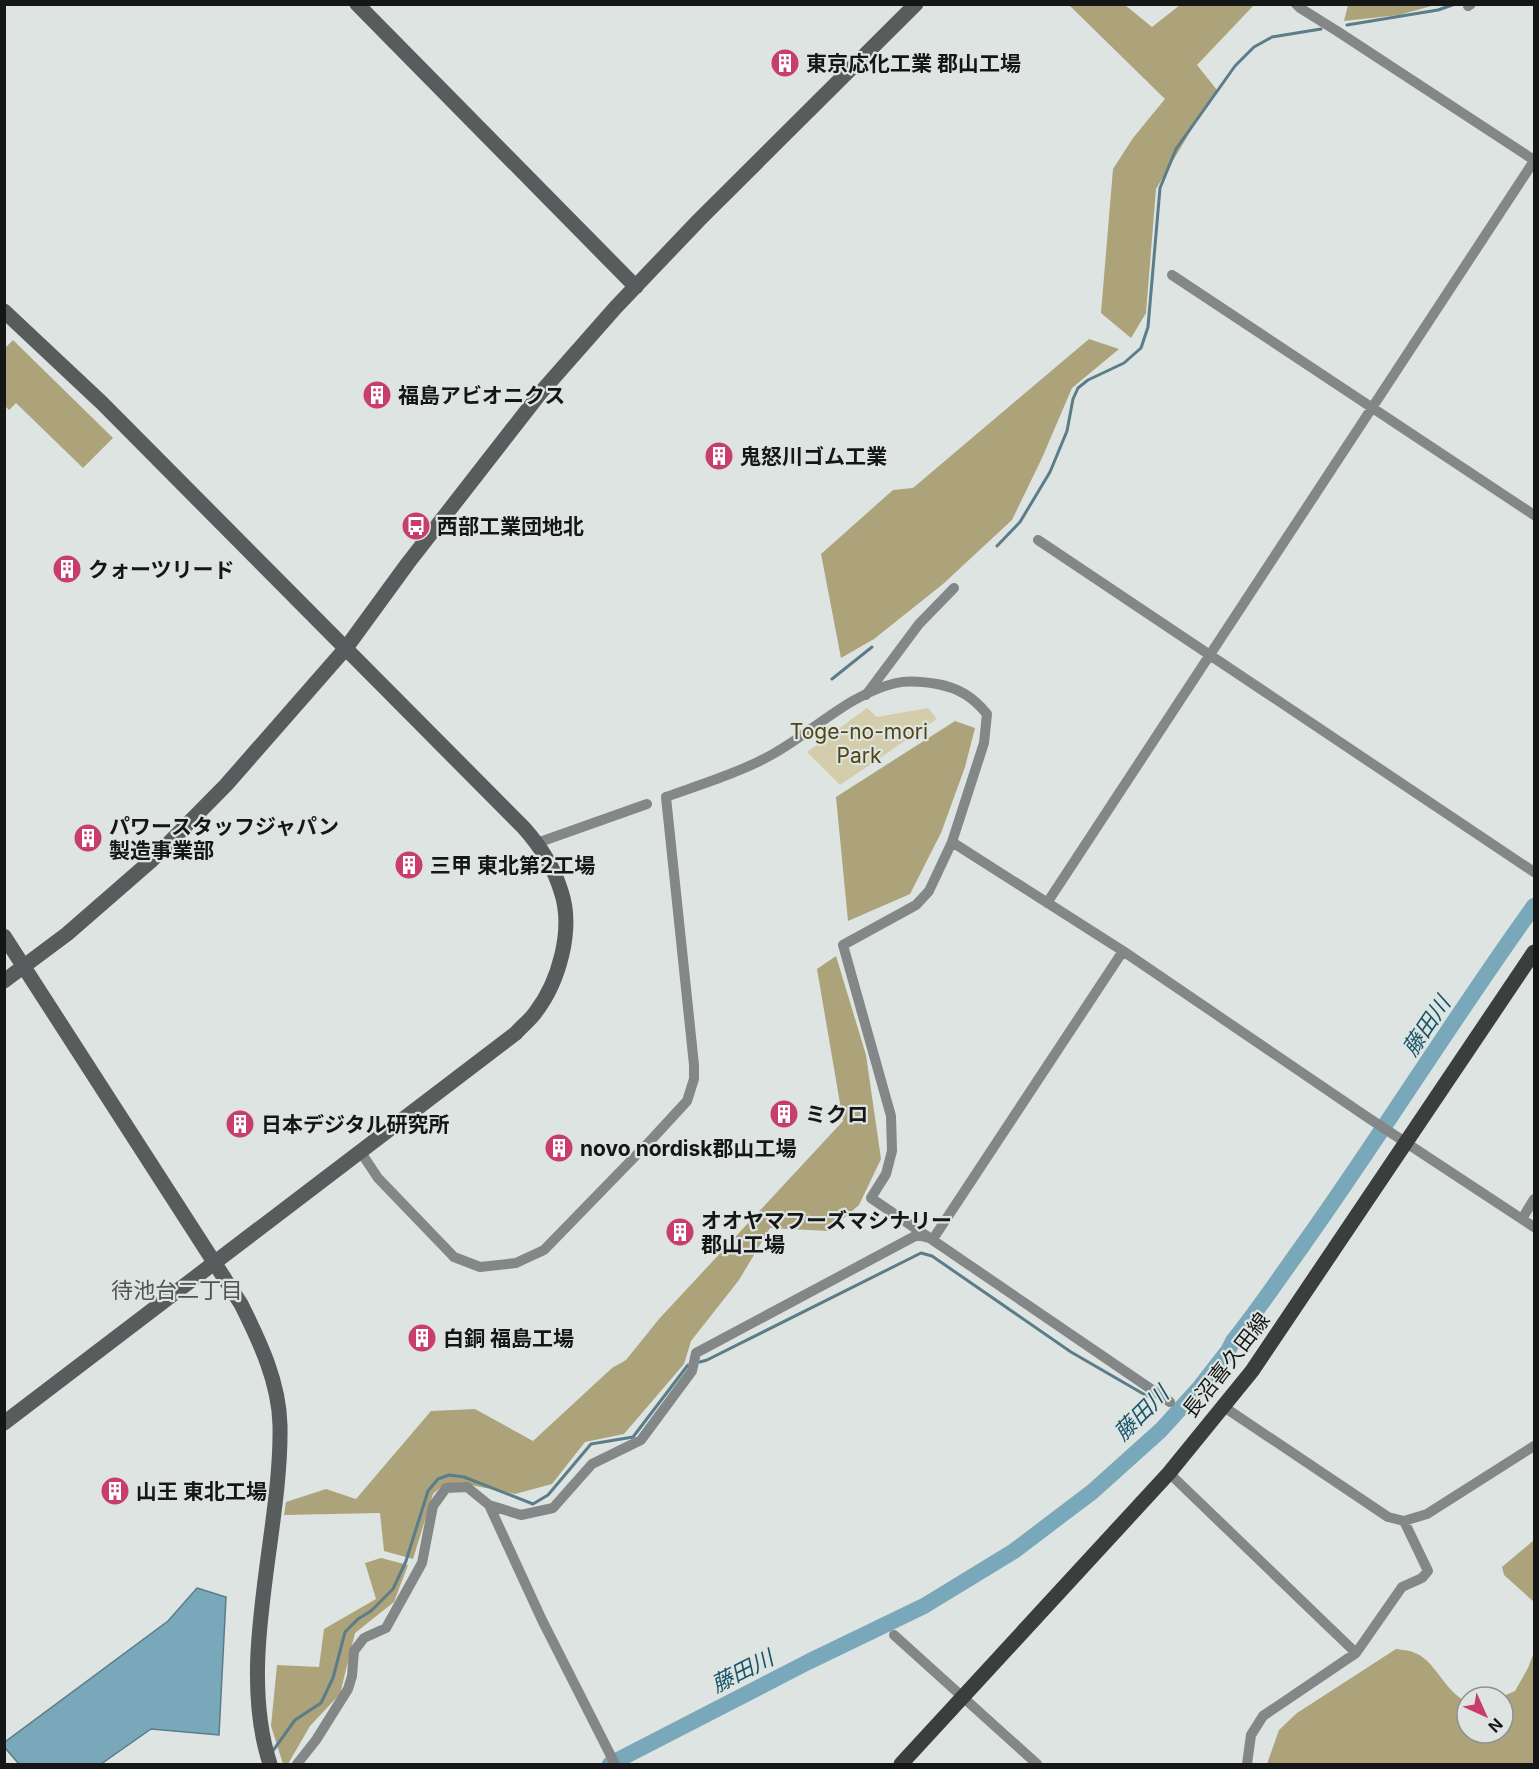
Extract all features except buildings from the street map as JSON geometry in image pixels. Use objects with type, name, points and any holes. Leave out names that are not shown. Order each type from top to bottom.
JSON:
[{"type":"main road","name":"長沼喜久田線","points":[[901,1764],[1168,1473],[1224,1407],[1273,1342],[1404,1140],[1534,952]]},
{"type":"street","points":[[357,4],[636,286]]},
{"type":"street","points":[[4,981],[67,934],[152,860],[226,785],[346,648],[408,562],[542,391],[699,220],[915,4]]},
{"type":"street","points":[[1047,903],[1534,160],[1296,4]]},
{"type":"street","points":[[1172,276],[1534,515]]},
{"type":"street","points":[[4,311],[102,403],[537,843],[562,892],[565,917],[560,966],[535,1014],[516,1033],[4,1423]]},
{"type":"street","points":[[1038,540],[1208,656],[1534,872]]},
{"type":"street","points":[[866,695],[919,624],[954,588]]},
{"type":"street","points":[[360,1151],[378,1178],[454,1257],[480,1267],[516,1263],[544,1251],[687,1101],[694,1079],[666,797],[736,771],[773,754],[830,714],[897,682],[925,682],[951,687],[969,695],[987,714],[984,743],[952,842],[929,891],[916,905],[843,945],[891,1116],[892,1151],[886,1174],[871,1198],[1170,1402]]},
{"type":"street","points":[[537,843],[647,804]]},
{"type":"street","points":[[952,842],[1123,951],[1534,1227]]},
{"type":"street","points":[[4,936],[241,1304],[270,1368],[280,1423],[278,1465],[260,1638],[258,1692],[259,1719],[268,1758]]},
{"type":"street","points":[[933,1239],[1123,951]]},
{"type":"street","points":[[1522,1219],[1534,1199]]},
{"type":"street","points":[[297,1764],[316,1740],[348,1689],[352,1676],[354,1651],[364,1638],[386,1629],[422,1563],[433,1506],[446,1488],[467,1487],[489,1505],[521,1515],[553,1508],[592,1464],[641,1440],[692,1371],[696,1353],[917,1235],[933,1239]]},
{"type":"street","points":[[1224,1407],[1388,1517],[1404,1521],[1427,1514],[1534,1446]]},
{"type":"street","points":[[1168,1473],[1356,1653]]},
{"type":"street","points":[[489,1505],[542,1620],[615,1764]]},
{"type":"street","points":[[1247,1764],[1251,1735],[1263,1716],[1356,1653],[1402,1587],[1422,1578],[1428,1571],[1404,1521]]},
{"type":"street","points":[[894,1635],[1037,1764]]},
{"type":"green space","name":"Toge-no-mori Park","points":[[867,708],[877,717],[928,708],[937,719],[840,785],[807,752]]},
{"type":"shaded area","points":[[1348,4],[1435,5],[1399,15],[1344,21]]},
{"type":"shaded area","points":[[1069,5],[1125,5],[1152,27],[1180,5],[1254,5],[1197,65],[1217,90],[1156,189],[1146,313],[1131,338],[1101,313],[1113,169],[1133,138],[1165,99]]},
{"type":"shaded area","points":[[1089,339],[1119,349],[1072,388],[1012,520],[943,584],[874,639],[841,658],[821,554],[893,490],[913,488]]},
{"type":"shaded area","points":[[13,340],[113,438],[83,468],[16,403],[9,410],[5,406],[5,348]]},
{"type":"shaded area","points":[[955,721],[975,728],[965,767],[941,833],[910,894],[848,921],[836,797]]},
{"type":"shaded area","points":[[836,956],[866,1055],[881,1159],[859,1205],[829,1231],[770,1228],[739,1280],[691,1341],[684,1364],[624,1434],[585,1442],[552,1484],[515,1494],[461,1483],[445,1483],[433,1494],[413,1559],[384,1551],[380,1513],[284,1515],[286,1502],[326,1489],[356,1499],[431,1411],[475,1409],[533,1441],[612,1368],[626,1360],[659,1319],[843,1121],[817,969]]},
{"type":"shaded area","points":[[1534,1540],[1534,1602],[1504,1575],[1502,1567]]},
{"type":"shaded area","points":[[381,1558],[408,1565],[394,1602],[355,1633],[340,1694],[310,1726],[288,1764],[283,1764],[271,1726],[277,1665],[319,1667],[324,1629],[376,1599],[365,1563]]},
{"type":"shaded area","points":[[1396,1649],[1410,1651],[1428,1662],[1455,1694],[1455,1745],[1515,1745],[1515,1691],[1534,1652],[1534,1764],[1267,1764],[1279,1730],[1297,1713]]},
{"type":"water","points":[[197,1588],[226,1597],[219,1735],[151,1729],[101,1764],[19,1764],[5,1748],[5,1742],[168,1621]]},
{"type":"waterway","points":[[1347,25],[1438,10],[1455,4]]},
{"type":"waterway","points":[[997,546],[1020,522],[1050,472],[1067,431],[1073,399],[1078,388],[1088,380],[1124,363],[1141,348],[1148,327],[1160,188],[1176,149],[1235,66],[1254,47],[1272,37],[1321,29]]},
{"type":"waterway","points":[[832,679],[872,647]]},
{"type":"waterway","name":"藤田川","points":[[610,1764],[808,1662],[924,1606],[1014,1551],[1092,1492],[1161,1430],[1200,1387],[1228,1351],[1332,1203],[1534,906]]},
{"type":"waterway","points":[[700,1362],[921,1253],[932,1256],[1071,1352],[1147,1396],[1153,1397]]},
{"type":"waterway","points":[[272,1752],[295,1720],[321,1703],[333,1678],[345,1632],[393,1589],[406,1561],[428,1491],[438,1479],[449,1475],[464,1477],[533,1504],[548,1495],[591,1444],[633,1437],[688,1365]]},
{"type":"place","name":"東京応化工業 郡山工場","points":[[785,63]]},
{"type":"place","name":"福島アビオニクス","points":[[377,395]]},
{"type":"place","name":"鬼怒川ゴム工業","points":[[719,456]]},
{"type":"place","name":"西部工業団地北","points":[[416,526]]},
{"type":"place","name":"クォーツリード","points":[[67,569]]},
{"type":"place","name":"パワースタッフジャパン 製造事業部","points":[[88,838]]},
{"type":"place","name":"三甲 東北第2工場","points":[[409,865]]},
{"type":"place","name":"ミクロ","points":[[784,1114]]},
{"type":"place","name":"日本デジタル研究所","points":[[240,1124]]},
{"type":"place","name":"novo nordisk郡山工場","points":[[559,1148]]},
{"type":"place","name":"オオヤマフーズマシナリー 郡山工場","points":[[680,1232]]},
{"type":"place","name":"白銅 福島工場","points":[[422,1338]]},
{"type":"place","name":"山王 東北工場","points":[[115,1491]]},
{"type":"district","name":"待池台二丁目","points":[[177,1290]]}]
